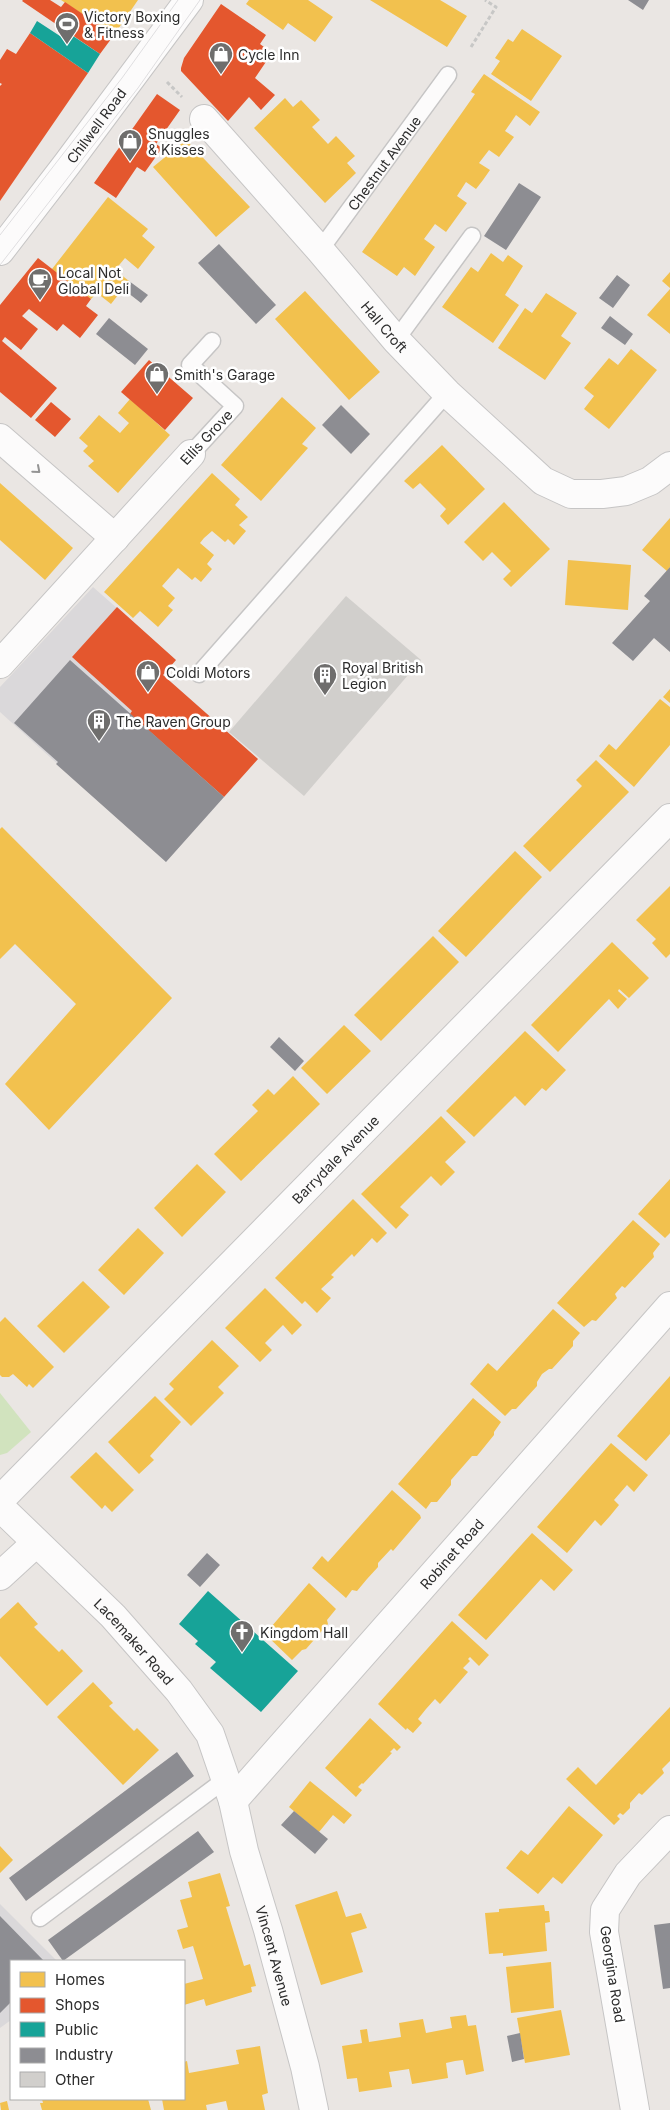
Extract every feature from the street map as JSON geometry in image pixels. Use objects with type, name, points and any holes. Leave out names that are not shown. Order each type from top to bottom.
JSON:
[{"type":"street","name":"Chilwell Road","points":[[0,251],[146,60],[189,0]]},
{"type":"street","name":"Hall Croft","points":[[204,119],[320,250],[396,340],[447,393],[543,481],[571,494],[602,494],[626,491],[650,481],[670,466]]},
{"type":"street","points":[[0,438],[115,538]]},
{"type":"street","name":"Ellis Grove","points":[[0,664],[191,454]]},
{"type":"street","name":"Barrydale Avenue","points":[[0,1500],[670,818]]},
{"type":"street","name":"Robinet Road","points":[[230,1790],[670,1306]]},
{"type":"street","name":"Lacemaker Road","points":[[0,1506],[36,1544],[113,1616],[179,1691],[210,1734],[230,1790]]},
{"type":"street","points":[[0,1576],[36,1544]]},
{"type":"street","name":"Vincent Avenue","points":[[230,1790],[244,1851],[271,1939],[305,2067],[314,2110]]},
{"type":"street","name":"Georgina Road","points":[[635,2110],[604,1932],[605,1910],[628,1874],[670,1830]]},
{"type":"lane","name":"Chestnut Avenue","points":[[320,250],[448,76]]},
{"type":"lane","points":[[396,340],[472,236]]},
{"type":"lane","name":"Ellis Grove","points":[[191,454],[235,406],[190,365],[212,341]]},
{"type":"lane","points":[[199,674],[447,393]]},
{"type":"lane","points":[[40,1918],[230,1790]]},
{"type":"path","points":[[471,47],[496,7],[485,0]]},
{"type":"path","points":[[146,60],[204,119]]},
{"type":"shaded area","points":[[93,587],[176,660],[163,675],[258,759],[166,862],[0,712],[0,687]]},
{"type":"shaded area","points":[[0,1904],[56,1960],[10,1960],[10,2021],[0,2028]]},
{"type":"green space","points":[[0,1393],[31,1432],[7,1453],[0,1455]]},
{"type":"building: Homes","points":[[61,0],[138,0],[114,35]]},
{"type":"building: Homes","points":[[249,0],[308,0],[333,17],[315,42],[288,23],[283,30],[246,4]]},
{"type":"building: Homes","points":[[370,0],[440,0],[467,16],[447,47]]},
{"type":"building: Homes","points":[[522,29],[562,56],[531,101],[491,74],[500,61],[495,58],[508,39],[513,42]]},
{"type":"building: Homes","points":[[484,74],[540,112],[530,126],[516,115],[505,131],[514,137],[499,157],[489,150],[479,163],[490,170],[476,189],[466,182],[457,196],[467,203],[446,232],[435,224],[424,239],[435,247],[415,276],[404,267],[397,276],[362,252],[475,94],[471,92]]},
{"type":"building: Homes","points":[[285,98],[293,107],[301,100],[320,120],[312,127],[328,144],[336,136],[355,156],[347,163],[356,173],[325,203],[254,128]]},
{"type":"building: Homes","points":[[186,140],[250,207],[216,237],[153,167]]},
{"type":"building: Homes","points":[[108,197],[148,229],[142,236],[155,247],[138,269],[125,258],[115,270],[129,281],[111,304],[97,293],[91,299],[52,269]]},
{"type":"building: Homes","points":[[491,253],[503,262],[508,255],[523,266],[505,295],[519,305],[493,343],[442,307],[471,267],[478,272]]},
{"type":"building: Homes","points":[[670,272],[670,288],[662,281]]},
{"type":"building: Homes","points":[[670,289],[670,334],[647,315]]},
{"type":"building: Homes","points":[[305,291],[380,372],[349,400],[275,319]]},
{"type":"building: Homes","points":[[546,293],[577,313],[561,336],[571,343],[545,380],[498,348],[525,308],[532,313]]},
{"type":"building: Homes","points":[[631,349],[657,370],[609,429],[584,409],[594,396],[584,388],[609,358],[618,365]]},
{"type":"building: Homes","points":[[282,397],[316,428],[302,444],[308,448],[261,501],[221,465]]},
{"type":"building: Homes","points":[[130,399],[170,435],[118,493],[88,466],[94,461],[83,451],[88,446],[79,438],[99,415],[120,433],[129,423],[118,413]]},
{"type":"building: Homes","points":[[442,445],[485,489],[448,525],[440,516],[446,509],[420,483],[413,489],[404,481]]},
{"type":"building: Homes","points":[[212,473],[240,499],[235,505],[248,517],[239,525],[246,531],[234,545],[228,539],[225,542],[212,531],[204,538],[200,543],[214,555],[207,564],[212,569],[201,582],[195,577],[192,580],[178,568],[162,586],[175,598],[168,606],[173,610],[158,627],[140,611],[133,618],[104,592]]},
{"type":"building: Homes","points":[[0,483],[73,548],[45,580],[0,540]]},
{"type":"building: Homes","points":[[504,502],[550,549],[511,587],[503,579],[511,571],[492,552],[483,561],[464,542]]},
{"type":"building: Homes","points":[[670,518],[670,567],[667,571],[642,550]]},
{"type":"building: Homes","points":[[568,560],[631,565],[628,610],[565,605]]},
{"type":"building: Homes","points":[[670,689],[670,703],[663,697]]},
{"type":"building: Homes","points":[[660,699],[670,707],[670,745],[634,787],[599,756],[609,744],[616,750]]},
{"type":"building: Homes","points":[[596,760],[629,792],[550,872],[523,846],[582,786],[576,780]]},
{"type":"building: Homes","points":[[2,827],[172,998],[49,1130],[5,1084],[76,1004],[15,944],[0,959],[0,829]]},
{"type":"building: Homes","points":[[515,851],[542,877],[466,957],[438,931]]},
{"type":"building: Homes","points":[[670,886],[670,954],[666,958],[652,943],[656,939],[636,920]]},
{"type":"building: Homes","points":[[433,936],[459,962],[381,1041],[354,1015]]},
{"type":"building: Homes","points":[[612,942],[649,978],[629,998],[619,989],[618,991],[627,999],[618,1009],[609,999],[558,1052],[531,1025]]},
{"type":"building: Homes","points":[[344,1025],[371,1051],[327,1094],[301,1068]]},
{"type":"building: Homes","points":[[525,1031],[566,1070],[546,1091],[542,1088],[525,1106],[515,1096],[474,1137],[446,1111]]},
{"type":"building: Homes","points":[[293,1076],[320,1104],[241,1181],[214,1154],[258,1111],[252,1105],[268,1089],[274,1095]]},
{"type":"building: Homes","points":[[441,1116],[466,1142],[445,1162],[455,1172],[441,1186],[431,1176],[400,1207],[409,1215],[396,1229],[361,1194]]},
{"type":"building: Homes","points":[[197,1164],[226,1192],[182,1237],[154,1208]]},
{"type":"building: Homes","points":[[670,1179],[670,1233],[665,1238],[638,1214]]},
{"type":"building: Homes","points":[[353,1199],[387,1233],[377,1243],[372,1238],[354,1257],[352,1254],[331,1275],[334,1277],[321,1289],[331,1298],[317,1313],[305,1301],[302,1304],[275,1278]]},
{"type":"building: Homes","points":[[633,1220],[660,1244],[653,1253],[654,1257],[625,1288],[622,1286],[615,1294],[617,1298],[596,1321],[592,1320],[584,1327],[557,1303]]},
{"type":"building: Homes","points":[[138,1228],[164,1253],[124,1295],[98,1270]]},
{"type":"building: Homes","points":[[83,1281],[110,1307],[64,1353],[37,1326]]},
{"type":"building: Homes","points":[[265,1288],[302,1325],[292,1335],[283,1325],[265,1343],[272,1350],[260,1362],[225,1328]]},
{"type":"building: Homes","points":[[553,1309],[580,1333],[573,1341],[573,1346],[552,1369],[542,1374],[537,1382],[537,1386],[516,1409],[512,1409],[505,1416],[470,1384],[488,1363],[497,1371]]},
{"type":"building: Homes","points":[[5,1317],[54,1367],[33,1388],[29,1384],[27,1387],[13,1374],[9,1377],[2,1377],[0,1375],[0,1322]]},
{"type":"building: Homes","points":[[212,1340],[239,1366],[218,1387],[224,1393],[191,1426],[164,1399],[174,1389],[169,1384]]},
{"type":"building: Homes","points":[[670,1376],[670,1434],[646,1461],[617,1436]]},
{"type":"building: Homes","points":[[155,1396],[181,1422],[150,1456],[154,1460],[139,1474],[108,1442]]},
{"type":"building: Homes","points":[[473,1398],[501,1422],[494,1435],[477,1456],[472,1456],[451,1480],[451,1485],[437,1502],[431,1502],[426,1509],[398,1484]]},
{"type":"building: Homes","points":[[611,1443],[648,1475],[634,1492],[627,1485],[614,1500],[619,1505],[610,1516],[601,1526],[595,1520],[567,1553],[537,1527]]},
{"type":"building: Homes","points":[[96,1452],[134,1490],[112,1512],[105,1505],[102,1509],[70,1477]]},
{"type":"building: Homes","points":[[392,1490],[421,1518],[393,1551],[391,1549],[378,1563],[378,1567],[357,1591],[352,1590],[346,1598],[312,1568],[322,1556],[328,1562]]},
{"type":"building: Homes","points":[[532,1533],[573,1570],[554,1591],[541,1579],[486,1640],[458,1615]]},
{"type":"building: Homes","points":[[309,1583],[336,1609],[327,1620],[328,1624],[306,1649],[302,1650],[292,1660],[265,1634]]},
{"type":"building: Homes","points":[[18,1602],[38,1624],[34,1627],[59,1652],[62,1649],[83,1671],[47,1706],[0,1656],[0,1619]]},
{"type":"building: Homes","points":[[452,1621],[489,1655],[479,1666],[470,1657],[468,1659],[470,1661],[463,1668],[468,1672],[440,1704],[435,1699],[418,1719],[422,1723],[413,1733],[407,1728],[406,1730],[378,1704]]},
{"type":"building: Homes","points":[[93,1682],[113,1703],[109,1706],[134,1731],[137,1728],[159,1750],[123,1785],[57,1717]]},
{"type":"building: Homes","points":[[670,1707],[670,1761],[662,1769],[664,1773],[642,1795],[639,1793],[630,1803],[630,1808],[623,1815],[620,1813],[617,1816],[620,1819],[614,1825],[566,1779],[578,1767],[596,1785]]},
{"type":"building: Homes","points":[[370,1718],[401,1747],[397,1751],[394,1748],[390,1752],[392,1753],[358,1787],[362,1790],[356,1797],[325,1768]]},
{"type":"building: Homes","points":[[310,1781],[352,1815],[344,1824],[333,1815],[319,1832],[289,1807]]},
{"type":"building: Homes","points":[[569,1806],[603,1835],[562,1884],[553,1877],[538,1894],[506,1868],[521,1850],[528,1855]]},
{"type":"building: Homes","points":[[0,1846],[13,1860],[0,1873]]},
{"type":"building: Homes","points":[[220,1873],[230,1906],[226,1907],[244,1966],[250,1964],[256,1986],[251,1987],[252,1992],[206,2006],[204,1999],[185,2005],[185,1984],[203,1979],[193,1946],[183,1949],[177,1930],[188,1927],[180,1900],[192,1897],[188,1882]]},
{"type":"building: Homes","points":[[337,1891],[346,1917],[361,1913],[367,1928],[351,1933],[363,1972],[321,1985],[295,1905]]},
{"type":"building: Homes","points":[[544,1905],[545,1911],[549,1911],[550,1922],[545,1923],[547,1951],[503,1956],[503,1953],[489,1954],[485,1913],[499,1912],[499,1909]]},
{"type":"building: Homes","points":[[551,1962],[554,2008],[511,2013],[506,1967]]},
{"type":"building: Homes","points":[[561,2010],[570,2055],[525,2063],[517,2018]]},
{"type":"building: Homes","points":[[466,2015],[468,2026],[476,2025],[484,2071],[466,2075],[463,2060],[455,2061],[446,2063],[448,2078],[412,2084],[409,2069],[389,2072],[392,2087],[359,2092],[357,2078],[347,2079],[342,2046],[362,2043],[360,2030],[367,2029],[369,2042],[401,2037],[399,2023],[423,2019],[426,2033],[452,2028],[450,2017]]},
{"type":"building: Homes","points":[[260,2046],[268,2093],[262,2095],[265,2110],[228,2110],[226,2101],[206,2105],[207,2110],[164,2110],[162,2100],[185,2100],[185,2062],[187,2061],[189,2073],[239,2064],[236,2050]]},
{"type":"building: Homes","points":[[42,2100],[148,2100],[151,2110],[42,2110],[40,2103],[43,2103]]},
{"type":"building: Homes","points":[[7,2101],[9,2110],[1,2110],[0,2103]]},
{"type":"building: Shops","points":[[23,0],[50,0],[61,7],[65,2],[114,35],[100,54]]},
{"type":"building: Shops","name":"Cycle Inn","points":[[221,4],[266,35],[260,44],[272,53],[255,78],[275,95],[261,110],[249,97],[228,121],[181,71],[184,58]]},
{"type":"building: Shops","points":[[30,33],[88,73],[0,201],[0,86],[2,84],[0,83],[0,60],[7,49],[16,54]]},
{"type":"building: Shops","name":"Snuggles & Kisses","points":[[157,94],[180,110],[156,144],[162,148],[145,172],[137,167],[116,198],[94,183]]},
{"type":"building: Shops","points":[[38,258],[91,299],[86,306],[98,315],[80,338],[63,324],[57,331],[29,309],[22,316],[38,329],[21,350],[5,337],[2,341],[57,388],[31,418],[0,392],[0,305]]},
{"type":"building: Shops","name":"Smith's Garage","points":[[149,360],[193,398],[165,430],[121,392]]},
{"type":"building: Shops","points":[[51,402],[71,419],[55,437],[35,420]]},
{"type":"building: Shops","name":"Coldi Motors","points":[[117,607],[176,660],[163,675],[258,759],[224,797],[130,714],[132,711],[72,657]]},
{"type":"building: Public","name":"Victory Boxing & Fitness","points":[[37,21],[60,36],[64,30],[100,54],[88,73],[30,33]]},
{"type":"building: Public","name":"Kingdom Hall","points":[[208,1591],[298,1671],[261,1712],[210,1668],[216,1662],[195,1644],[198,1641],[179,1624]]},
{"type":"building: Industry","points":[[628,0],[649,0],[643,10]]},
{"type":"building: Industry","points":[[519,183],[541,197],[506,250],[484,236]]},
{"type":"building: Industry","points":[[219,244],[276,305],[256,324],[198,263]]},
{"type":"building: Industry","points":[[617,275],[630,285],[613,308],[599,298]]},
{"type":"building: Industry","points":[[129,281],[148,295],[141,303],[123,289]]},
{"type":"building: Industry","points":[[610,316],[633,334],[625,345],[601,328]]},
{"type":"building: Industry","points":[[109,318],[148,349],[135,365],[96,334]]},
{"type":"building: Industry","points":[[341,405],[370,434],[351,454],[322,425]]},
{"type":"building: Industry","points":[[670,567],[670,652],[654,638],[633,661],[612,643],[650,601],[644,596]]},
{"type":"building: Industry","name":"The Raven Group","points":[[70,660],[224,797],[166,862],[56,764],[58,762],[14,723]]},
{"type":"building: Industry","points":[[279,1037],[304,1061],[295,1071],[270,1047]]},
{"type":"building: Industry","points":[[207,1553],[220,1565],[200,1587],[187,1575]]},
{"type":"building: Industry","points":[[177,1752],[194,1776],[26,1901],[9,1878]]},
{"type":"building: Industry","points":[[294,1811],[328,1839],[315,1854],[281,1825]]},
{"type":"building: Industry","points":[[198,1831],[214,1852],[64,1960],[62,1960],[48,1940]]},
{"type":"building: Industry","points":[[0,1916],[43,1960],[10,1960],[10,2003],[0,2013]]},
{"type":"building: Industry","points":[[670,1923],[670,1988],[663,1989],[654,1925]]},
{"type":"building: Industry","points":[[520,2033],[524,2059],[512,2062],[507,2036]]},
{"type":"building: Other","name":"Royal British Legion","points":[[346,596],[421,660],[304,796],[229,732]]},
{"type":"tram line","points":[[0,235],[122,78],[178,0]]},
{"type":"tram line","points":[[0,265],[138,88],[200,0]]},
{"type":"place","name":"Victory Boxing & Fitness","points":[[67,45]]},
{"type":"place","name":"Cycle Inn","points":[[221,75]]},
{"type":"place","name":"Snuggles & Kisses","points":[[130,162]]},
{"type":"place","name":"Local Not Global Deli","points":[[40,301]]},
{"type":"place","name":"Smith's Garage","points":[[157,395]]},
{"type":"place","name":"Coldi Motors","points":[[148,693]]},
{"type":"place","name":"Royal British Legion","points":[[325,696]]},
{"type":"place","name":"The Raven Group","points":[[99,742]]},
{"type":"place","name":"Kingdom Hall","points":[[242,1653]]}]
